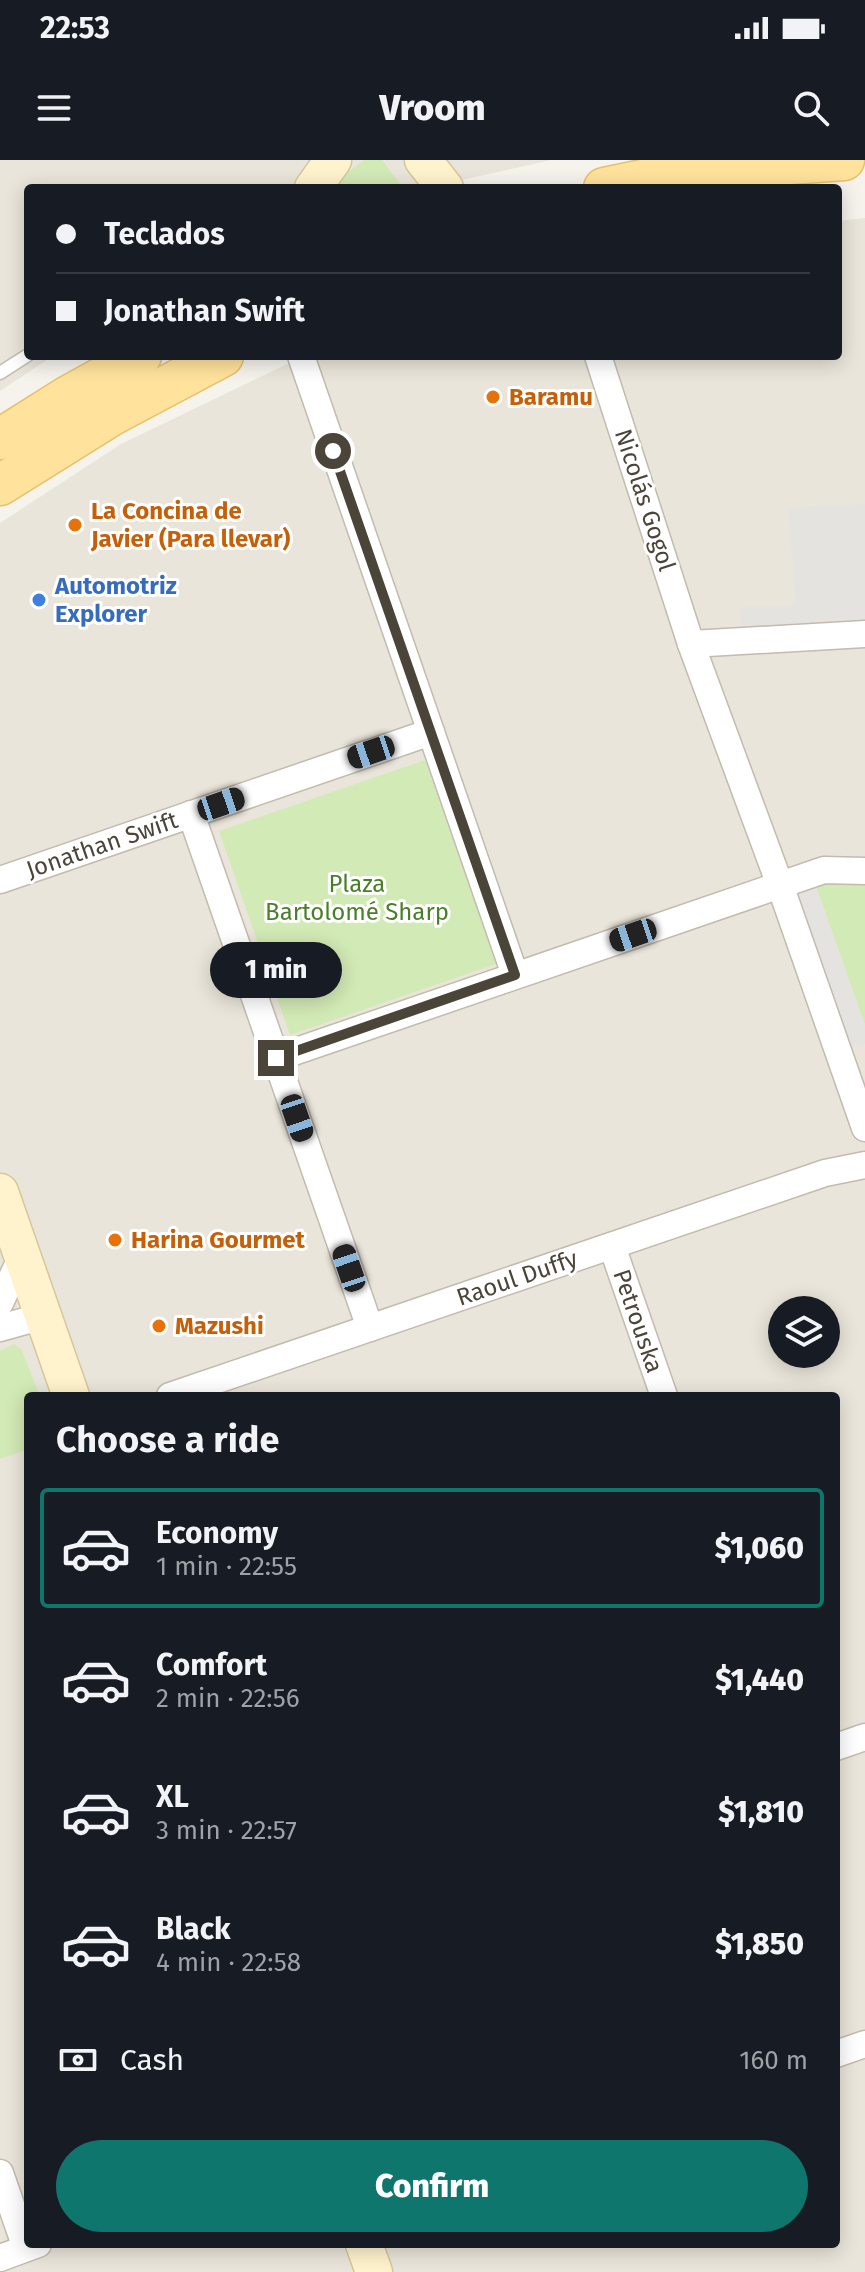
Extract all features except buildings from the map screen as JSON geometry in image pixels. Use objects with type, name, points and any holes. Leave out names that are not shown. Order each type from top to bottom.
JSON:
[{"type":"main road","points":[[316,184],[333,160]]},
{"type":"main road","points":[[423,160],[442,184]]},
{"type":"main road","points":[[623,184],[681,172],[844,160]]},
{"type":"main road","points":[[758,184],[851,160]]},
{"type":"main road","points":[[0,439],[134,360]]},
{"type":"main road","points":[[0,485],[112,415],[215,360]]},
{"type":"main road","points":[[2,1207],[70,1392]]},
{"type":"main road","points":[[365,2248],[374,2272]]},
{"type":"street","points":[[302,360],[515,975]]},
{"type":"street","name":"Nicolás Gogol","points":[[599,360],[691,644],[865,1128]]},
{"type":"street","points":[[691,644],[865,634]]},
{"type":"street","name":"Jonathan Swift","points":[[0,880],[431,732]]},
{"type":"street","points":[[191,814],[370,1328]]},
{"type":"street","points":[[276,1058],[824,870],[865,871]]},
{"type":"street","name":"Raoul Duffy","points":[[182,1392],[825,1173],[865,1165]]},
{"type":"street","name":"Petrouska","points":[[612,1246],[663,1392]]},
{"type":"street","points":[[0,1303],[22,1256]]},
{"type":"street","points":[[0,1328],[43,1316]]},
{"type":"street","points":[[840,1746],[865,1737]]},
{"type":"street","points":[[840,2053],[865,2044]]},
{"type":"street","points":[[0,2173],[24,2228]]},
{"type":"street","points":[[0,2258],[27,2248]]},
{"type":"lane","points":[[0,373],[24,358]]},
{"type":"shaded area","points":[[0,160],[551,160],[448,184],[24,184],[24,360],[47,360],[0,391]]},
{"type":"shaded area","points":[[865,218],[865,2272],[0,2272],[0,523],[121,444],[296,360],[842,360],[842,221]]},
{"type":"shaded area","points":[[865,504],[865,628],[742,633],[740,607],[796,606],[788,508]]},
{"type":"shaded area","points":[[814,881],[865,1025],[865,1044],[849,1049],[791,889]]},
{"type":"green space","points":[[364,160],[382,160],[400,184],[340,184],[347,173]]},
{"type":"green space","name":"Plaza Bartolomé Sharp","points":[[425,760],[496,964],[290,1035],[219,831]]},
{"type":"green space","points":[[814,881],[865,883],[865,1025]]},
{"type":"green space","points":[[14,1344],[21,1349],[38,1392],[24,1392],[24,1450],[0,1459],[0,1351]]},
{"type":"place","name":"Baramu","points":[[493,397]]},
{"type":"place","name":"La Concina de Javier (Para llevar)","points":[[75,525]]},
{"type":"place","name":"Automotriz Explorer","points":[[39,600]]},
{"type":"place","name":"Harina Gourmet","points":[[115,1240]]},
{"type":"place","name":"Mazushi","points":[[159,1326]]},
{"type":"route","points":[[276,1058],[515,975],[333,451]]}]
